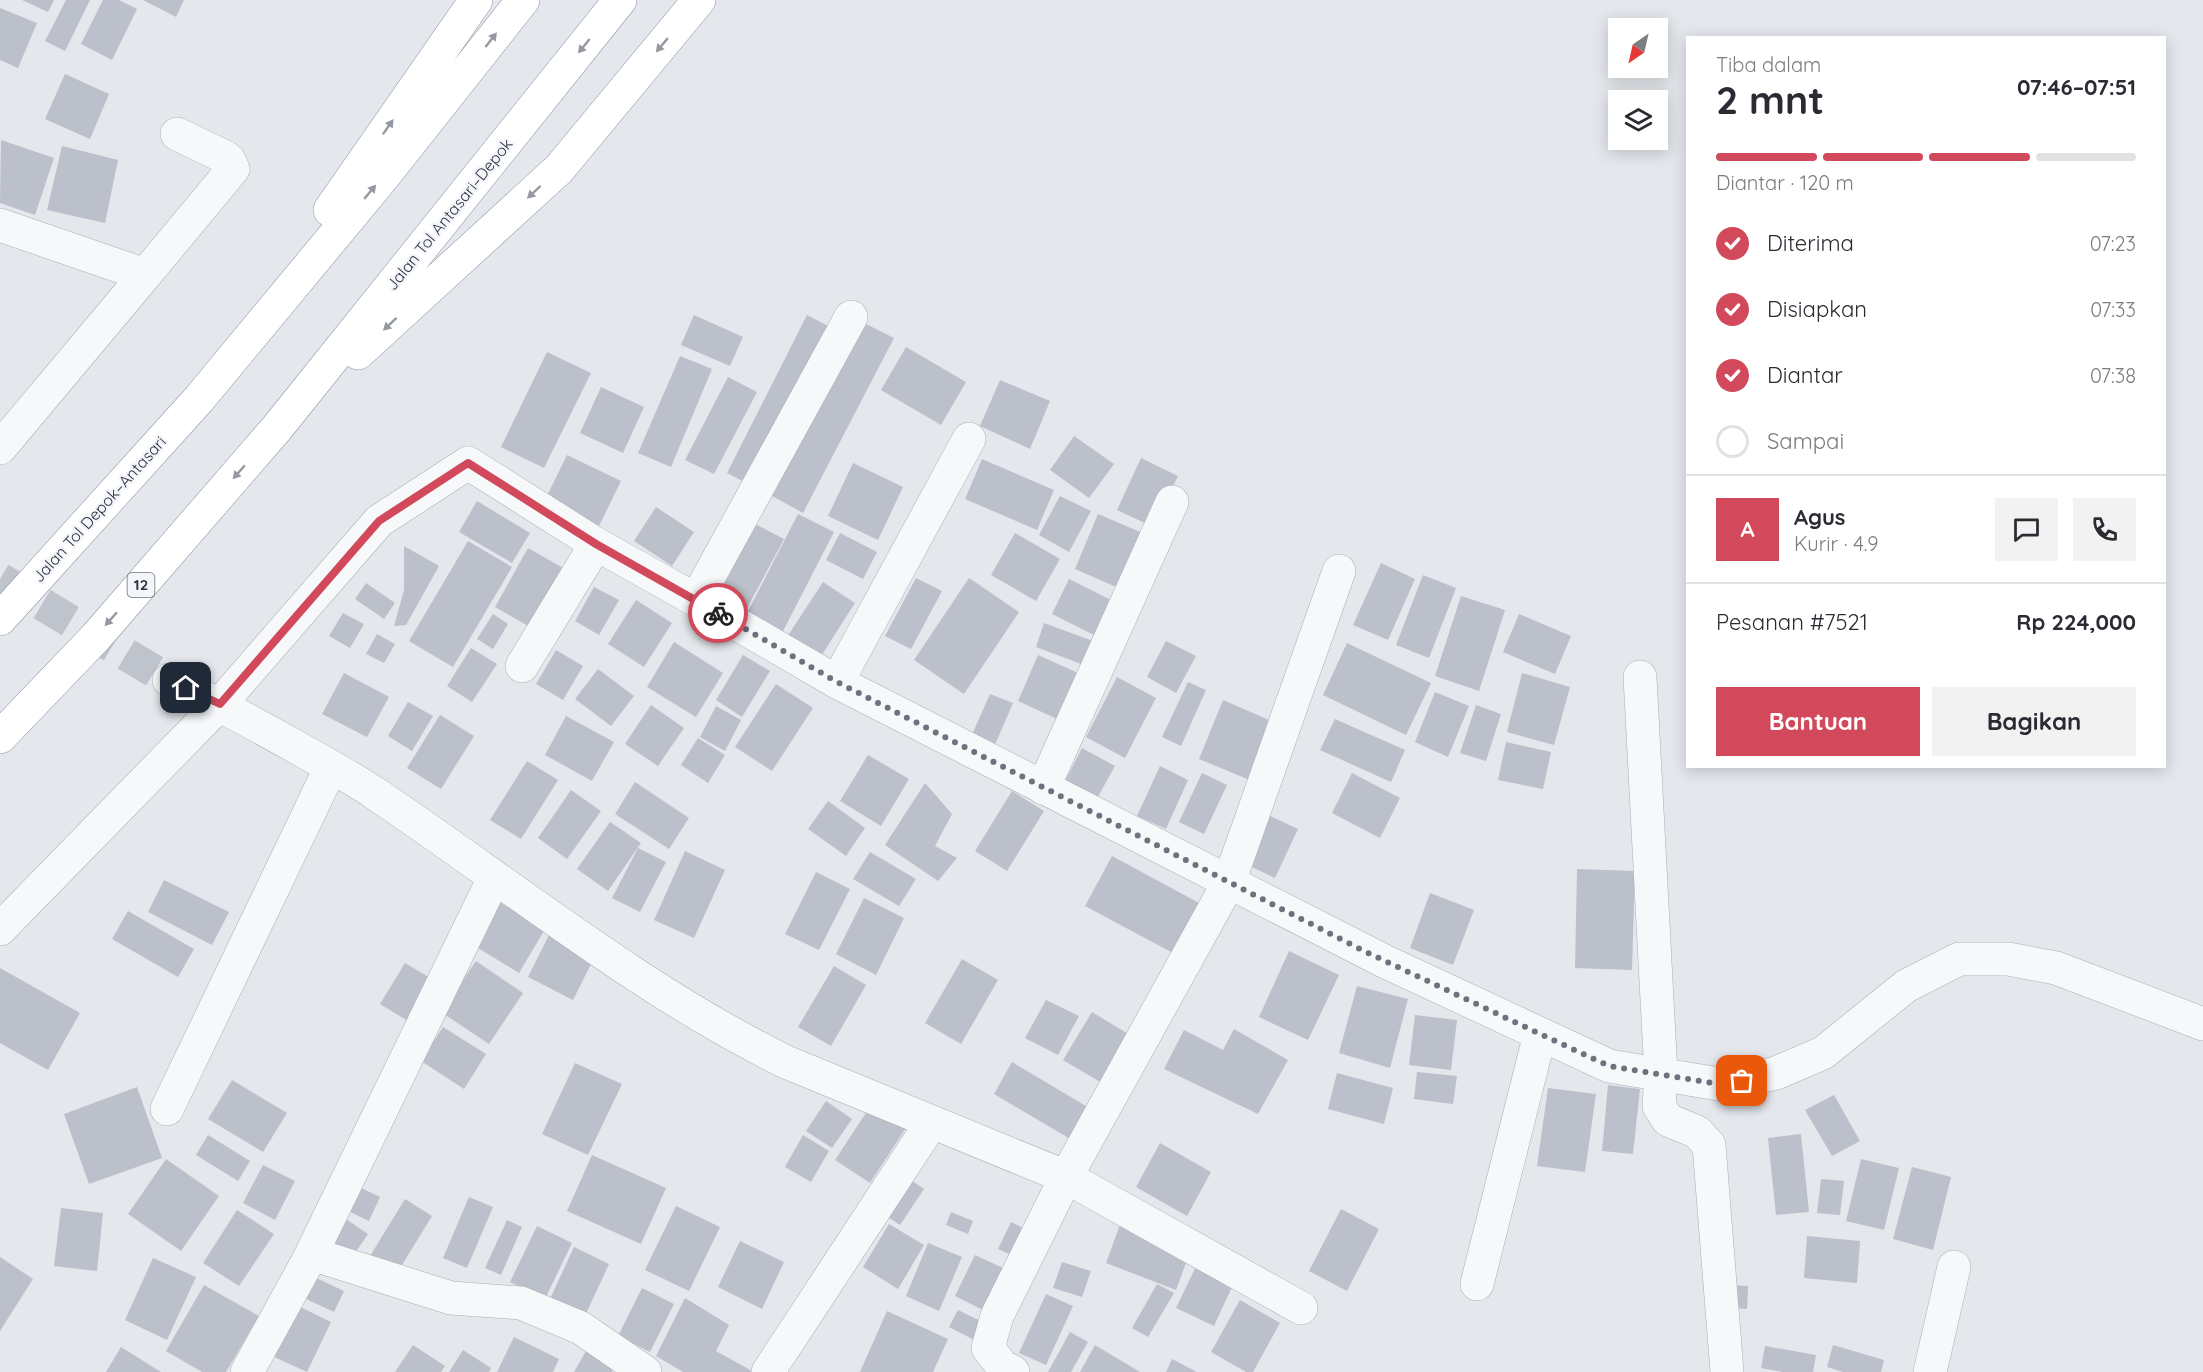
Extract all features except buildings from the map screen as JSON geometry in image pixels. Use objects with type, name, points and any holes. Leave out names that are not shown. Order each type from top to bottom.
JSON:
[{"type":"highway","points":[[199,399],[476,0]]},
{"type":"highway","points":[[199,399],[383,177],[523,0]]},
{"type":"highway","name":"Jalan Tol Antasari–Depok","points":[[277,428],[620,0]]},
{"type":"highway","points":[[277,428],[559,169],[699,0]]},
{"type":"highway","name":"Jalan Tol Depok–Antasari","points":[[0,619],[199,399]]},
{"type":"highway","name":"12","points":[[0,737],[96,637],[277,428]]},
{"type":"street","points":[[0,448],[233,169],[225,157],[177,134]]},
{"type":"street","points":[[0,225],[145,275]]},
{"type":"street","points":[[696,600],[851,318]]},
{"type":"street","points":[[837,682],[969,438]]},
{"type":"street","points":[[0,929],[220,704],[379,521],[468,463],[596,544],[837,682],[1386,962],[1609,1066],[1725,1085],[1776,1073],[1823,1053],[1906,986],[1959,959],[2008,959],[2056,968],[2203,1024]]},
{"type":"street","points":[[1043,788],[1172,502]]},
{"type":"street","points":[[522,666],[596,544]]},
{"type":"street","points":[[1013,1372],[1002,1366],[988,1348],[998,1316],[1066,1177],[1228,882],[1339,571]]},
{"type":"street","points":[[1640,676],[1662,1075],[1659,1106],[1668,1120],[1697,1132],[1708,1145],[1727,1372]]},
{"type":"street","points":[[169,680],[220,704],[374,793],[494,878],[665,993],[748,1043],[786,1062],[1066,1177],[1301,1308]]},
{"type":"street","points":[[166,1109],[331,767]]},
{"type":"street","points":[[247,1372],[312,1254],[494,878]]},
{"type":"street","points":[[1477,1284],[1540,1034]]},
{"type":"street","points":[[768,1372],[932,1122]]},
{"type":"street","points":[[312,1254],[451,1298],[521,1303],[581,1328],[645,1372]]},
{"type":"street","points":[[1930,1372],[1954,1267]]},
{"type":"tunnel","points":[[0,579],[169,680]]},
{"type":"way so far","points":[[718,613],[837,682],[1043,788],[1386,962],[1609,1066],[1725,1085],[1742,1081]]},
{"type":"route","points":[[186,688],[220,704],[379,521],[468,463],[596,544],[718,613]]}]
